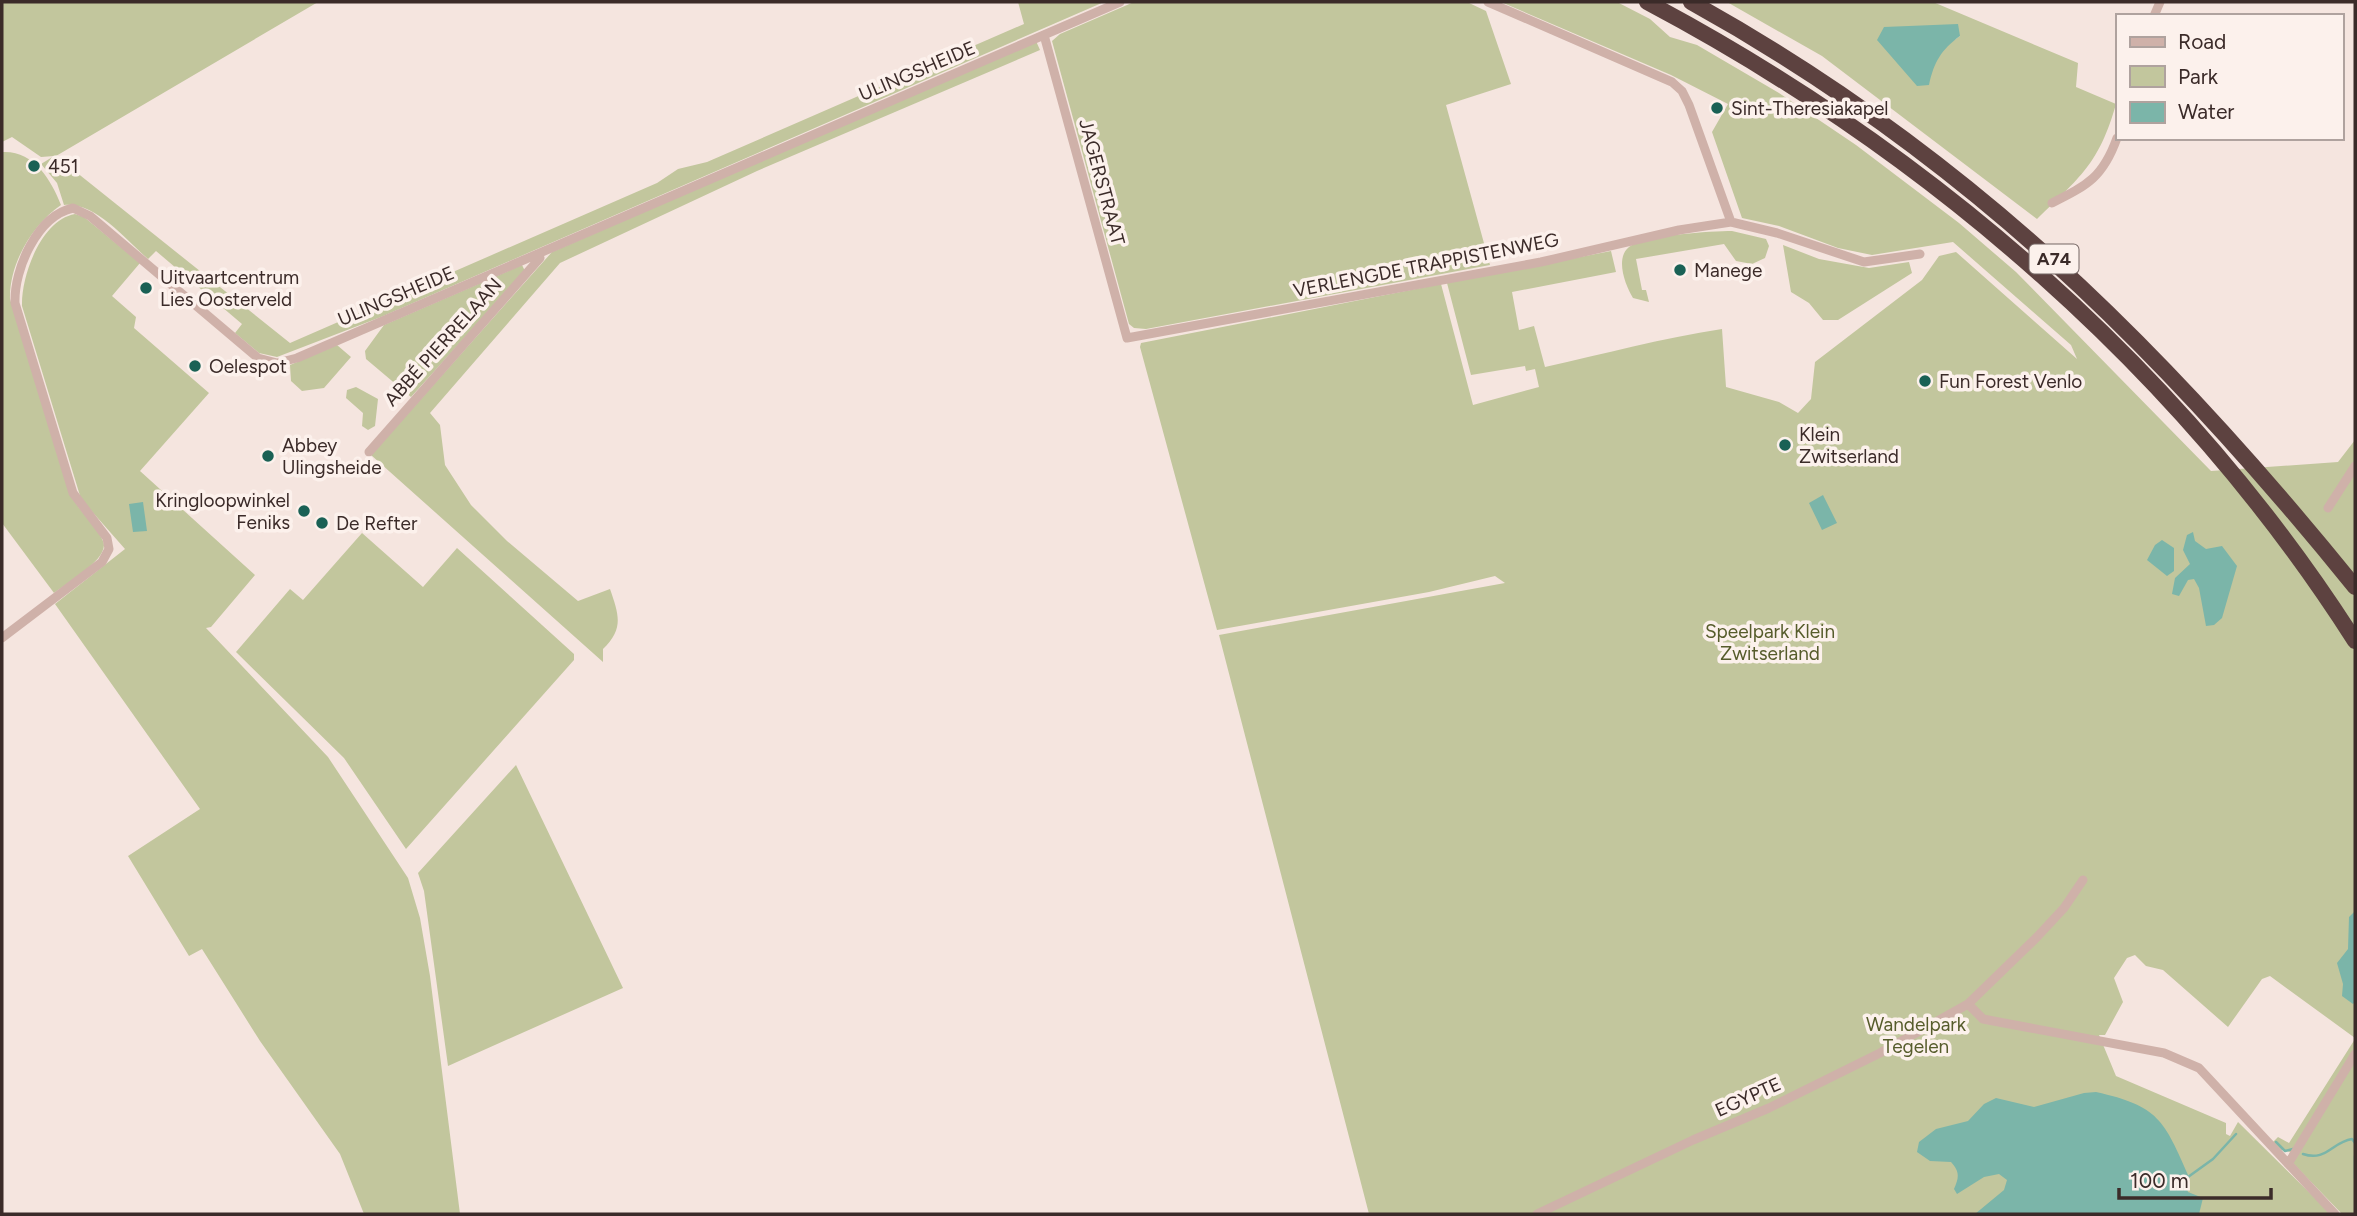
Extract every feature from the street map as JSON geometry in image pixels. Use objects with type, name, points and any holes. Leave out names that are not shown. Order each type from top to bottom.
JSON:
[{"type":"highway","name":"A74","points":[[1647,2],[1734,50],[1841,117],[1920,174],[2022,257],[2179,412],[2295,552],[2355,640]]},
{"type":"highway","name":"A74","points":[[1690,2],[1861,106],[1928,154],[2041,247],[2123,324],[2194,398],[2262,474],[2355,587]]},
{"type":"street","name":"ULINGSHEIDE","points":[[2,638],[102,562],[109,549],[107,538],[73,493],[15,303],[15,283],[22,263],[55,214],[73,208],[90,216],[258,358],[277,363],[297,358],[538,255],[1120,2]]},
{"type":"street","points":[[1488,2],[1672,82],[1689,105],[1731,222],[1777,233],[1864,262],[1920,254]]},
{"type":"street","name":"JAGERSTRAAT","points":[[1044,35],[1127,338]]},
{"type":"street","points":[[2052,202],[2083,188],[2099,175],[2110,159],[2116,140]]},
{"type":"street","name":"VERLENGDE TRAPPISTENWEG","points":[[1127,338],[1541,262],[1679,230],[1731,222]]},
{"type":"street","name":"ABBÉ PIERRELAAN","points":[[369,452],[540,258],[538,255]]},
{"type":"street","points":[[2328,508],[2355,466]]},
{"type":"street","name":"EGYPTE","points":[[1537,1214],[1693,1140],[1769,1108],[1880,1053],[1968,1004],[2064,908],[2083,880]]},
{"type":"street","points":[[1968,1004],[1977,1015],[1991,1021],[2088,1037],[2182,1059],[2199,1068],[2335,1214]]},
{"type":"street","points":[[2288,1164],[2355,1054]]},
{"type":"green space","points":[[2,2],[318,2],[56,156],[290,343],[657,183],[678,169],[707,162],[1024,24],[1018,2],[1104,2],[381,317],[277,357],[259,353],[235,333],[242,324],[156,251],[148,259],[99,216],[76,206],[64,205],[57,183],[41,164],[54,156],[41,157],[12,137],[2,142]]},
{"type":"green space","points":[[1134,2],[1467,2],[1486,11],[1511,84],[1446,105],[1490,265],[1146,329],[1134,328],[1129,324],[1052,41],[1060,34]]},
{"type":"green space","points":[[1501,2],[1617,2],[1650,19],[1670,37],[1697,45],[1779,93],[1856,145],[1959,223],[2016,272],[2211,471],[2338,462],[2355,440],[2355,1038],[2270,976],[2262,979],[2228,1027],[2163,970],[2146,966],[2135,955],[2127,958],[2114,978],[2123,1002],[2105,1035],[2099,1035],[2116,1076],[2226,1123],[2226,1134],[2230,1136],[2238,1122],[2331,1214],[1369,1214],[1219,635],[1505,583],[1495,576],[1429,592],[1217,630],[1141,343],[1441,284],[1473,405],[1539,387],[1535,369],[1526,371],[1525,366],[1471,375],[1447,283],[1611,251],[1616,272],[1512,292],[1519,330],[1534,326],[1545,367],[1722,329],[1726,387],[1779,402],[1798,413],[1811,399],[1815,362],[1922,280],[1939,256],[1956,252],[2077,359],[2071,345],[1953,242],[1872,255],[1838,248],[1779,226],[1742,218],[1712,132],[1728,104],[1671,75]]},
{"type":"green space","points":[[1727,2],[1933,2],[2078,63],[2076,87],[2116,104],[2095,156],[2065,192],[2037,219],[1822,56]],"holes":[[[1884,27],[1960,36],[1943,48],[1933,67]]]},
{"type":"green space","points":[[1036,41],[1040,50],[757,171],[560,263],[430,413],[440,425],[445,465],[471,505],[507,541],[578,601],[610,589],[618,621],[614,635],[603,649],[603,662],[371,455],[552,252]]},
{"type":"green space","points":[[2,152],[23,156],[32,161],[52,185],[61,205],[50,213],[24,246],[13,272],[10,299],[69,491],[96,529],[104,548],[94,563],[54,593],[2,523]]},
{"type":"green space","points":[[75,214],[84,217],[140,263],[112,296],[136,317],[134,328],[209,393],[140,471],[255,575],[211,627],[206,628],[328,757],[408,878],[420,918],[430,976],[460,1214],[364,1214],[340,1154],[260,1041],[202,949],[189,956],[128,856],[200,809],[55,604],[125,549],[81,499],[22,306],[25,280],[35,251],[52,227],[63,218]]},
{"type":"green space","points":[[1732,231],[1766,239],[1769,246],[1765,258],[1752,264],[1736,261],[1724,244],[1636,259],[1642,290],[1646,290],[1649,302],[1633,298],[1622,265],[1629,247],[1649,239]]},
{"type":"green space","points":[[1783,245],[1819,259],[1869,268],[1909,262],[1912,273],[1838,320],[1823,320],[1809,303],[1791,292]]},
{"type":"green space","points":[[522,265],[525,271],[411,397],[366,359],[365,351],[384,325]]},
{"type":"green space","points":[[337,345],[351,357],[324,388],[302,391],[291,381],[290,365]]},
{"type":"green space","points":[[356,387],[378,399],[375,426],[368,430],[362,426],[363,413],[346,398],[347,390]]},
{"type":"green space","points":[[362,533],[423,587],[457,548],[574,654],[574,660],[406,849],[344,758],[236,652],[290,589],[303,600]]},
{"type":"green space","points":[[516,765],[623,988],[448,1066],[424,891],[418,873]]},
{"type":"green space","points":[[2355,1039],[2355,1214],[2342,1214],[2288,1158],[2290,1152],[2281,1150],[2273,1142],[2278,1137],[2289,1143]]},
{"type":"water","points":[[1958,24],[1960,36],[1939,57],[1929,85],[1917,86],[1877,40],[1884,27]]},
{"type":"water","points":[[1823,495],[1837,523],[1822,530],[1809,503]]},
{"type":"water","points":[[143,502],[147,531],[133,532],[129,504]]},
{"type":"water","points":[[2193,532],[2195,541],[2206,549],[2222,546],[2237,566],[2222,618],[2214,625],[2206,626],[2199,588],[2194,579],[2188,580],[2179,596],[2172,594],[2175,578],[2190,564],[2183,550],[2187,535]]},
{"type":"water","points":[[2162,540],[2174,548],[2174,571],[2167,576],[2147,560],[2155,545]]},
{"type":"water","points":[[2355,911],[2353,1004],[2342,996],[2343,984],[2337,963],[2348,949],[2349,917]]},
{"type":"water","points":[[2096,1092],[2134,1103],[2157,1118],[2173,1142],[2189,1177],[2186,1186],[2188,1192],[2203,1198],[2199,1214],[1975,1214],[2004,1190],[2007,1180],[1999,1174],[1984,1177],[1957,1194],[1954,1189],[1957,1172],[1951,1162],[1930,1161],[1917,1152],[1919,1142],[1936,1129],[1968,1121],[1984,1104],[1996,1098],[2034,1107]]},
{"type":"waterway","points":[[2188,1177],[2213,1159],[2236,1134]]},
{"type":"waterway","points":[[2303,1154],[2323,1154],[2352,1139],[2355,1143]]},
{"type":"waterway","points":[[2276,1142],[2285,1151],[2293,1149]]},
{"type":"waterway","points":[[2355,1156],[2355,1178]]},
{"type":"place","name":"Sint-Theresiakapel","points":[[1717,108]]},
{"type":"place","name":"451","points":[[34,166]]},
{"type":"place","name":"Manege","points":[[1680,270]]},
{"type":"place","name":"Uitvaartcentrum Lies Oosterveld","points":[[146,288]]},
{"type":"place","name":"Oelespot","points":[[195,366]]},
{"type":"place","name":"Fun Forest Venlo","points":[[1925,381]]},
{"type":"place","name":"Klein Zwitserland","points":[[1785,445]]},
{"type":"place","name":"Abbey Ulingsheide","points":[[268,456]]},
{"type":"place","name":"Kringloopwinkel Feniks","points":[[304,511]]},
{"type":"place","name":"De Refter","points":[[322,523]]},
{"type":"park label","name":"Speelpark Klein Zwitserland","points":[[1770,642]]},
{"type":"park label","name":"Wandelpark Tegelen","points":[[1916,1035]]}]
